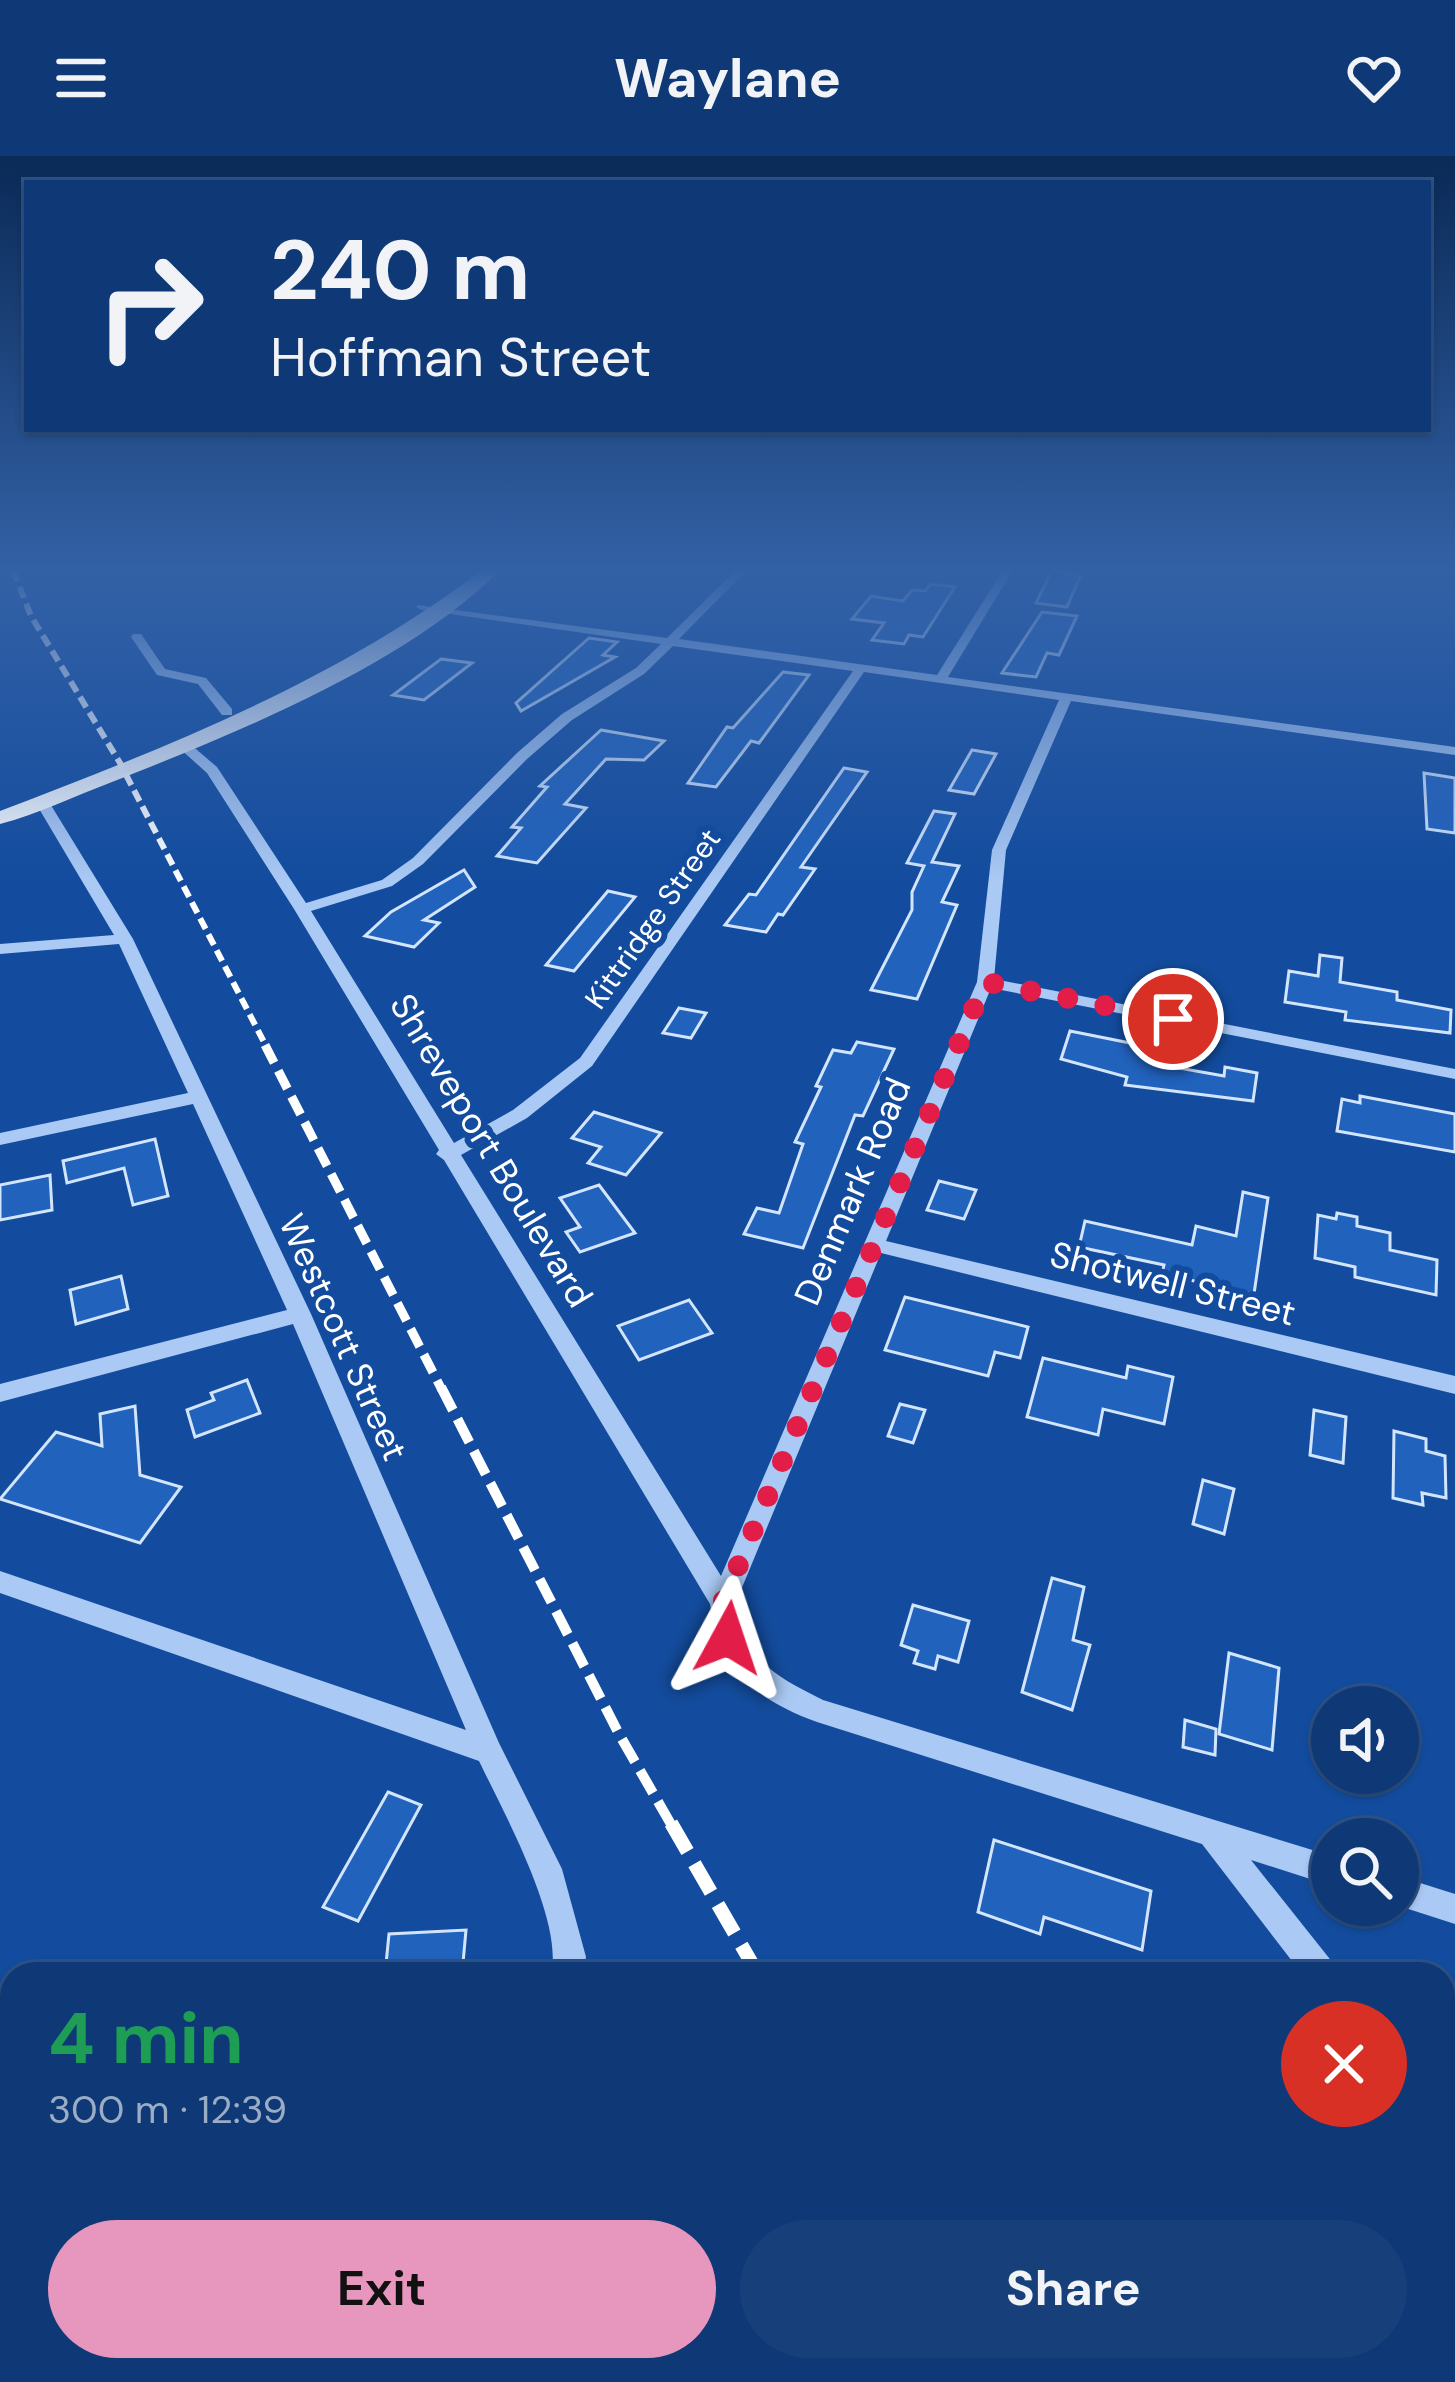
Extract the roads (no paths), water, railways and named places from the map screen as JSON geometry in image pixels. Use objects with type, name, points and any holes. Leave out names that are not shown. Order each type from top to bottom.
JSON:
[{"type":"main road","points":[[0,800],[226,712],[309,674]]},
{"type":"main road","points":[[0,818],[185,747],[342,674]]},
{"type":"street","points":[[170,674],[202,681],[226,712]]},
{"type":"street","points":[[302,909],[387,883],[418,861],[522,756],[629,674]]},
{"type":"street","name":"Kittridge Street","points":[[446,1154],[485,1138],[523,1114],[586,1062],[857,674]]},
{"type":"street","points":[[904,674],[1455,751]]},
{"type":"street","points":[[941,678],[944,674]]},
{"type":"street","name":"Denmark Road","points":[[723,1602],[985,982],[999,850],[1067,696]]},
{"type":"street","name":"Shreveport Boulevard","points":[[185,747],[212,770],[302,909],[446,1154],[723,1602]]},
{"type":"street","name":"Westcott Street","points":[[42,802],[124,939],[300,1314],[489,1751],[547,1869],[570,1962]]},
{"type":"street","points":[[0,949],[124,939]]},
{"type":"street","points":[[985,982],[1455,1074]]},
{"type":"street","points":[[0,1139],[198,1097]]},
{"type":"street","name":"Shotwell Street","points":[[875,1246],[1455,1385]]},
{"type":"street","points":[[0,1393],[300,1314]]},
{"type":"street","points":[[0,1582],[489,1751]]},
{"type":"street","points":[[723,1602],[728,1638],[753,1678],[817,1710],[1311,1864]]},
{"type":"street","points":[[1211,1833],[1313,1962]]},
{"type":"street","points":[[1419,1898],[1455,1909]]},
{"type":"railway","points":[[66,674],[120,763],[267,1048]]},
{"type":"railway","points":[[265,1045],[442,1390]]},
{"type":"railway","points":[[441,1387],[619,1734],[672,1826]]},
{"type":"railway","points":[[671,1823],[751,1962]]}]
